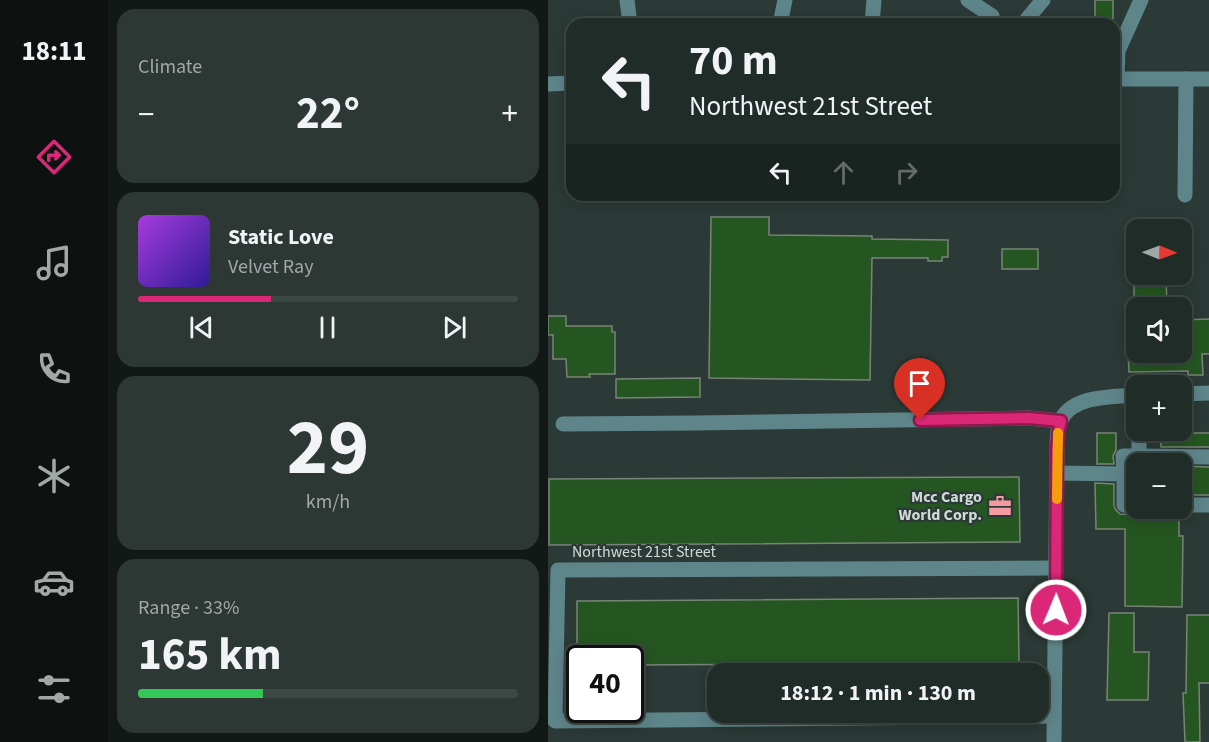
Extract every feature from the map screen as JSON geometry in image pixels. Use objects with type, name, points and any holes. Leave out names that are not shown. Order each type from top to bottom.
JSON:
[{"type":"street","points":[[627,0],[629,18]]},
{"type":"street","points":[[781,18],[785,0]]},
{"type":"street","points":[[872,18],[874,0]]},
{"type":"street","points":[[968,0],[990,18]]},
{"type":"street","points":[[1028,18],[1043,0]]},
{"type":"street","points":[[1120,47],[1141,0]]},
{"type":"street","points":[[1120,79],[1210,79]]},
{"type":"street","points":[[1185,195],[1186,79]]},
{"type":"street","points":[[548,84],[566,83]]},
{"type":"street","points":[[1192,394],[1210,393]]},
{"type":"street","points":[[1054,742],[1057,439],[1061,421],[1077,405],[1092,399],[1126,397]]},
{"type":"street","points":[[563,424],[1028,418],[1061,421]]},
{"type":"street","points":[[1126,456],[1123,456],[1124,505],[1126,505]]},
{"type":"street","points":[[1192,457],[1210,457]]},
{"type":"street","points":[[1057,473],[1124,474]]},
{"type":"street","points":[[1192,505],[1210,505]]},
{"type":"street","name":"Northwest 21st Street","points":[[1054,716],[555,720],[558,570],[1056,568]]},
{"type":"building","points":[[1095,0],[1113,0],[1113,18],[1095,18]]},
{"type":"building","points":[[711,217],[769,217],[769,235],[872,236],[872,239],[948,240],[948,257],[942,257],[942,261],[928,261],[928,258],[872,258],[870,380],[709,378]]},
{"type":"building","points":[[1002,249],[1038,249],[1038,269],[1002,269]]},
{"type":"building","points":[[1134,285],[1166,285],[1167,297],[1134,297]]},
{"type":"building","points":[[548,316],[566,316],[566,326],[612,326],[612,332],[615,332],[615,374],[567,377],[566,359],[553,359],[553,335],[548,335]]},
{"type":"building","points":[[1210,319],[1210,354],[1202,354],[1203,375],[1188,375],[1188,371],[1129,372],[1129,363],[1192,363],[1192,320]]},
{"type":"building","points":[[700,378],[700,397],[616,398],[616,379]]},
{"type":"building","points":[[1097,433],[1116,433],[1114,464],[1097,464]]},
{"type":"building","points":[[1192,433],[1210,433],[1210,447],[1161,447],[1161,441],[1192,441]]},
{"type":"building","points":[[1192,466],[1210,467],[1210,495],[1192,495]]},
{"type":"building","points":[[1019,477],[1020,542],[549,545],[549,479]]},
{"type":"building","points":[[1095,483],[1114,484],[1114,506],[1120,514],[1126,514],[1126,519],[1179,519],[1179,536],[1183,536],[1182,607],[1125,606],[1125,529],[1096,529]]},
{"type":"building","points":[[1018,598],[1019,663],[644,665],[644,645],[577,645],[577,601]]},
{"type":"building","points":[[1109,613],[1134,613],[1134,652],[1149,652],[1148,700],[1107,700]]},
{"type":"building","points":[[1187,615],[1210,615],[1210,683],[1199,683],[1200,742],[1185,742],[1183,693],[1186,693]]},
{"type":"slow traffic","points":[[1057,499],[1058,433]]},
{"type":"place","name":"Mcc Cargo World Corp.","points":[[1000,506]]},
{"type":"route","points":[[920,420],[1028,418],[1061,421],[1057,449],[1056,610]]}]
